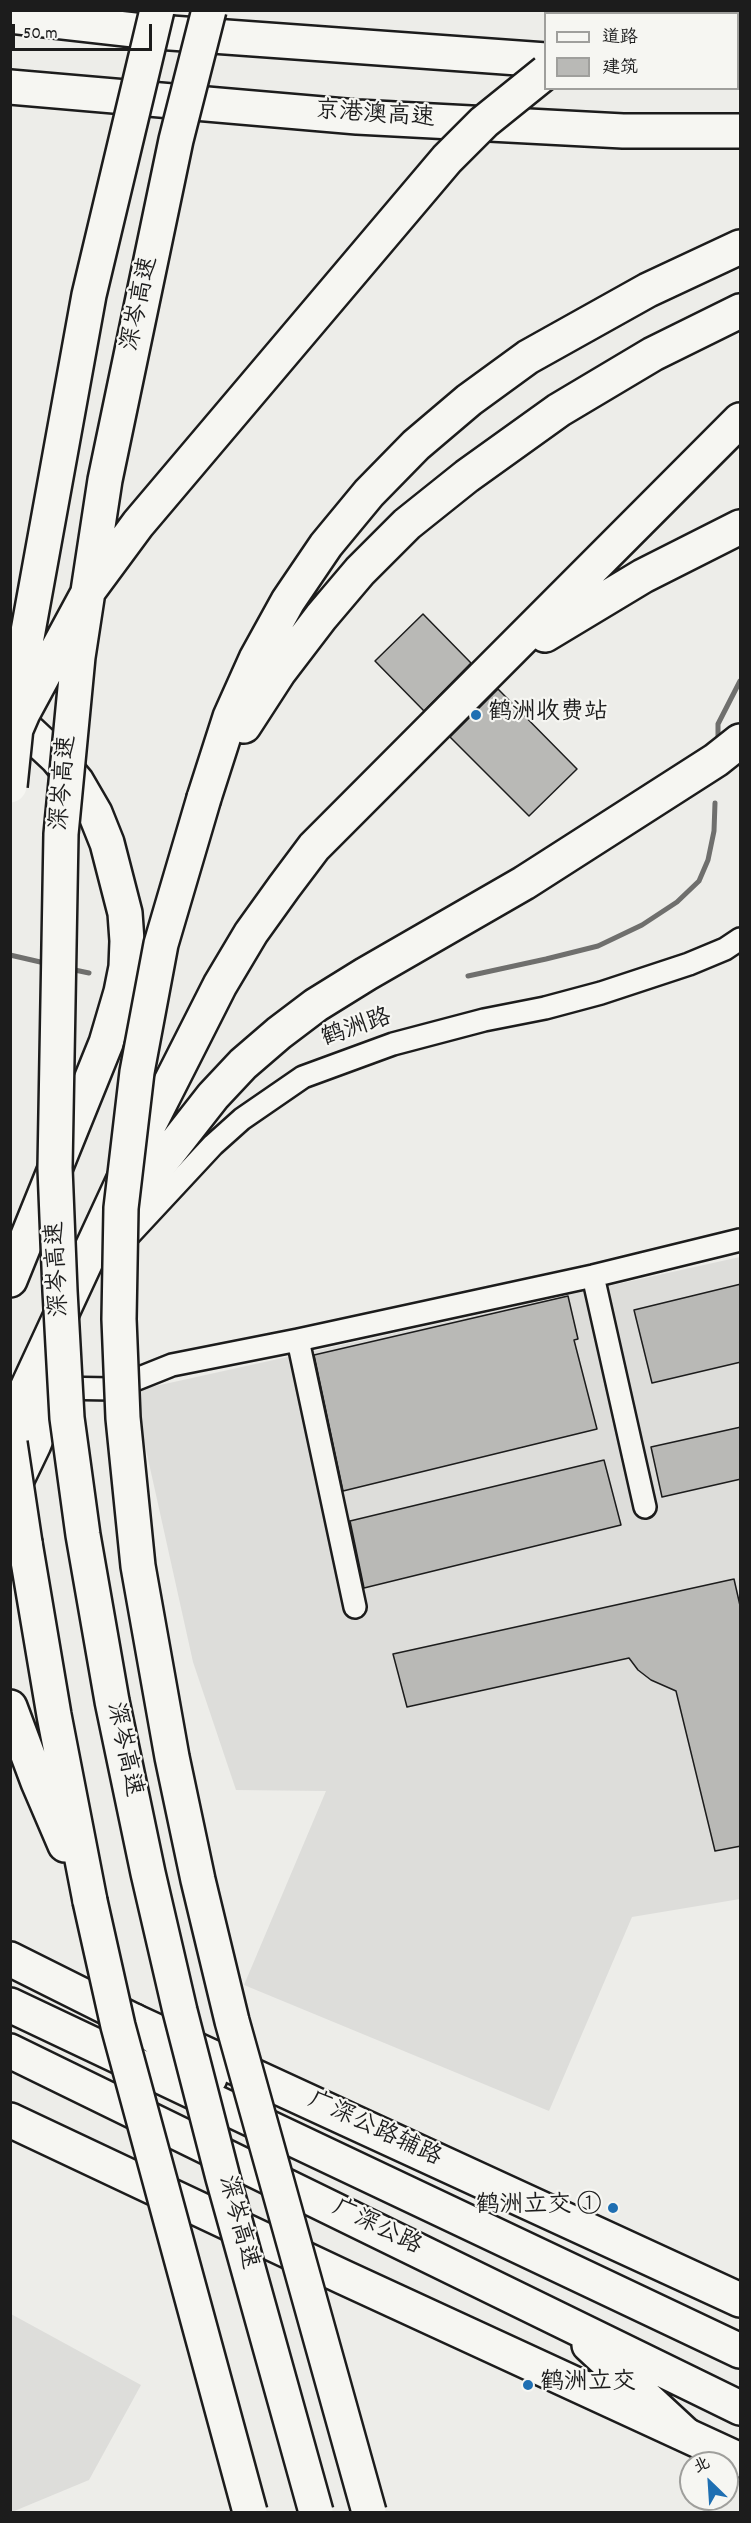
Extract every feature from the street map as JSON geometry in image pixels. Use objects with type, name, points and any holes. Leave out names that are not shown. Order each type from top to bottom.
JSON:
[{"type":"main road","points":[[10,786],[23,659],[89,295],[158,10]]},
{"type":"main road","name":"深岑高速","points":[[208,10],[176,140],[105,480],[78,657],[61,834],[55,1168],[60,1291],[67,1418],[82,1536],[126,1770],[180,2012],[316,2512]]},
{"type":"main road","points":[[10,16],[166,33],[544,60]]},
{"type":"main road","points":[[10,743],[23,712],[90,589],[138,524],[447,159],[484,122],[544,74]]},
{"type":"main road","name":"京港澳高速","points":[[10,87],[357,117],[623,131],[741,131]]},
{"type":"main road","points":[[369,2512],[232,2021],[172,1756],[138,1566],[122,1385],[119,1319],[121,1208],[137,1072],[161,944],[230,717],[256,659],[288,601],[326,545],[369,493],[408,453],[469,400],[528,357],[648,290],[741,247]]},
{"type":"main road","points":[[204,798],[242,729],[279,672],[360,571],[407,524],[467,476],[559,410],[653,354],[741,311]]},
{"type":"main road","points":[[10,1425],[149,1125],[220,985],[251,933],[314,848],[741,420]]},
{"type":"main road","points":[[488,673],[643,576],[741,527]]},
{"type":"main road","points":[[10,714],[78,782],[95,813],[107,843],[125,913],[127,941],[123,983],[106,1043],[10,1280]]},
{"type":"main road","points":[[10,1494],[34,1444],[54,1388],[68,1303],[129,1206],[182,1134],[243,1064],[316,1005],[524,883],[716,760],[741,741]]},
{"type":"main road","points":[[10,1443],[54,1715],[90,1901],[118,2026],[250,2512]]},
{"type":"main road","points":[[10,1707],[38,1782],[90,1901]]},
{"type":"main road","name":"广深公路辅路","points":[[10,1959],[134,2021],[741,2300]]},
{"type":"main road","name":"广深公路","points":[[10,2005],[741,2351]]},
{"type":"main road","points":[[134,2021],[296,2141]]},
{"type":"main road","name":"广深公路","points":[[10,2051],[741,2408]]},
{"type":"main road","points":[[10,2120],[343,2277],[741,2460]]},
{"type":"main road","points":[[564,2321],[685,2434]]},
{"type":"street","name":"鹤洲路","points":[[68,1303],[165,1194],[213,1145],[251,1112],[303,1077],[393,1044],[601,993],[688,964],[725,949],[741,939]]},
{"type":"street","points":[[54,1388],[112,1389],[172,1365],[592,1276],[741,1240]]},
{"type":"street","points":[[592,1276],[645,1507]]},
{"type":"street","points":[[298,1340],[355,1606]]},
{"type":"shaded area","points":[[740,1257],[740,1899],[632,1917],[549,2111],[244,1985],[326,1791],[236,1790],[193,1662],[133,1391]]},
{"type":"shaded area","points":[[11,2314],[141,2385],[89,2480],[10,2512]]},
{"type":"building","points":[[423,614],[471,663],[424,711],[375,661]]},
{"type":"building","points":[[498,689],[577,769],[529,816],[450,737]]},
{"type":"building","points":[[741,1284],[741,1362],[652,1383],[634,1310]]},
{"type":"building","points":[[568,1296],[578,1339],[574,1340],[597,1429],[343,1491],[314,1355]]},
{"type":"building","points":[[741,1427],[741,1479],[662,1497],[651,1447]]},
{"type":"building","points":[[604,1460],[621,1525],[364,1588],[350,1521]]},
{"type":"building","points":[[734,1579],[741,1610],[741,1846],[715,1851],[676,1691],[651,1680],[638,1670],[629,1658],[407,1707],[393,1654]]},
{"type":"waterway","points":[[718,736],[718,724],[740,681]]},
{"type":"waterway","points":[[468,976],[598,946],[642,925],[677,902],[699,881],[708,860],[714,831],[715,803]]},
{"type":"waterway","points":[[10,955],[49,964]]},
{"type":"waterway","points":[[70,969],[89,973]]},
{"type":"place","name":"鹤洲收费站","points":[[476,715]]},
{"type":"place","name":"鹤洲立交 ①","points":[[613,2208]]},
{"type":"place","name":"鹤洲立交","points":[[528,2385]]}]
